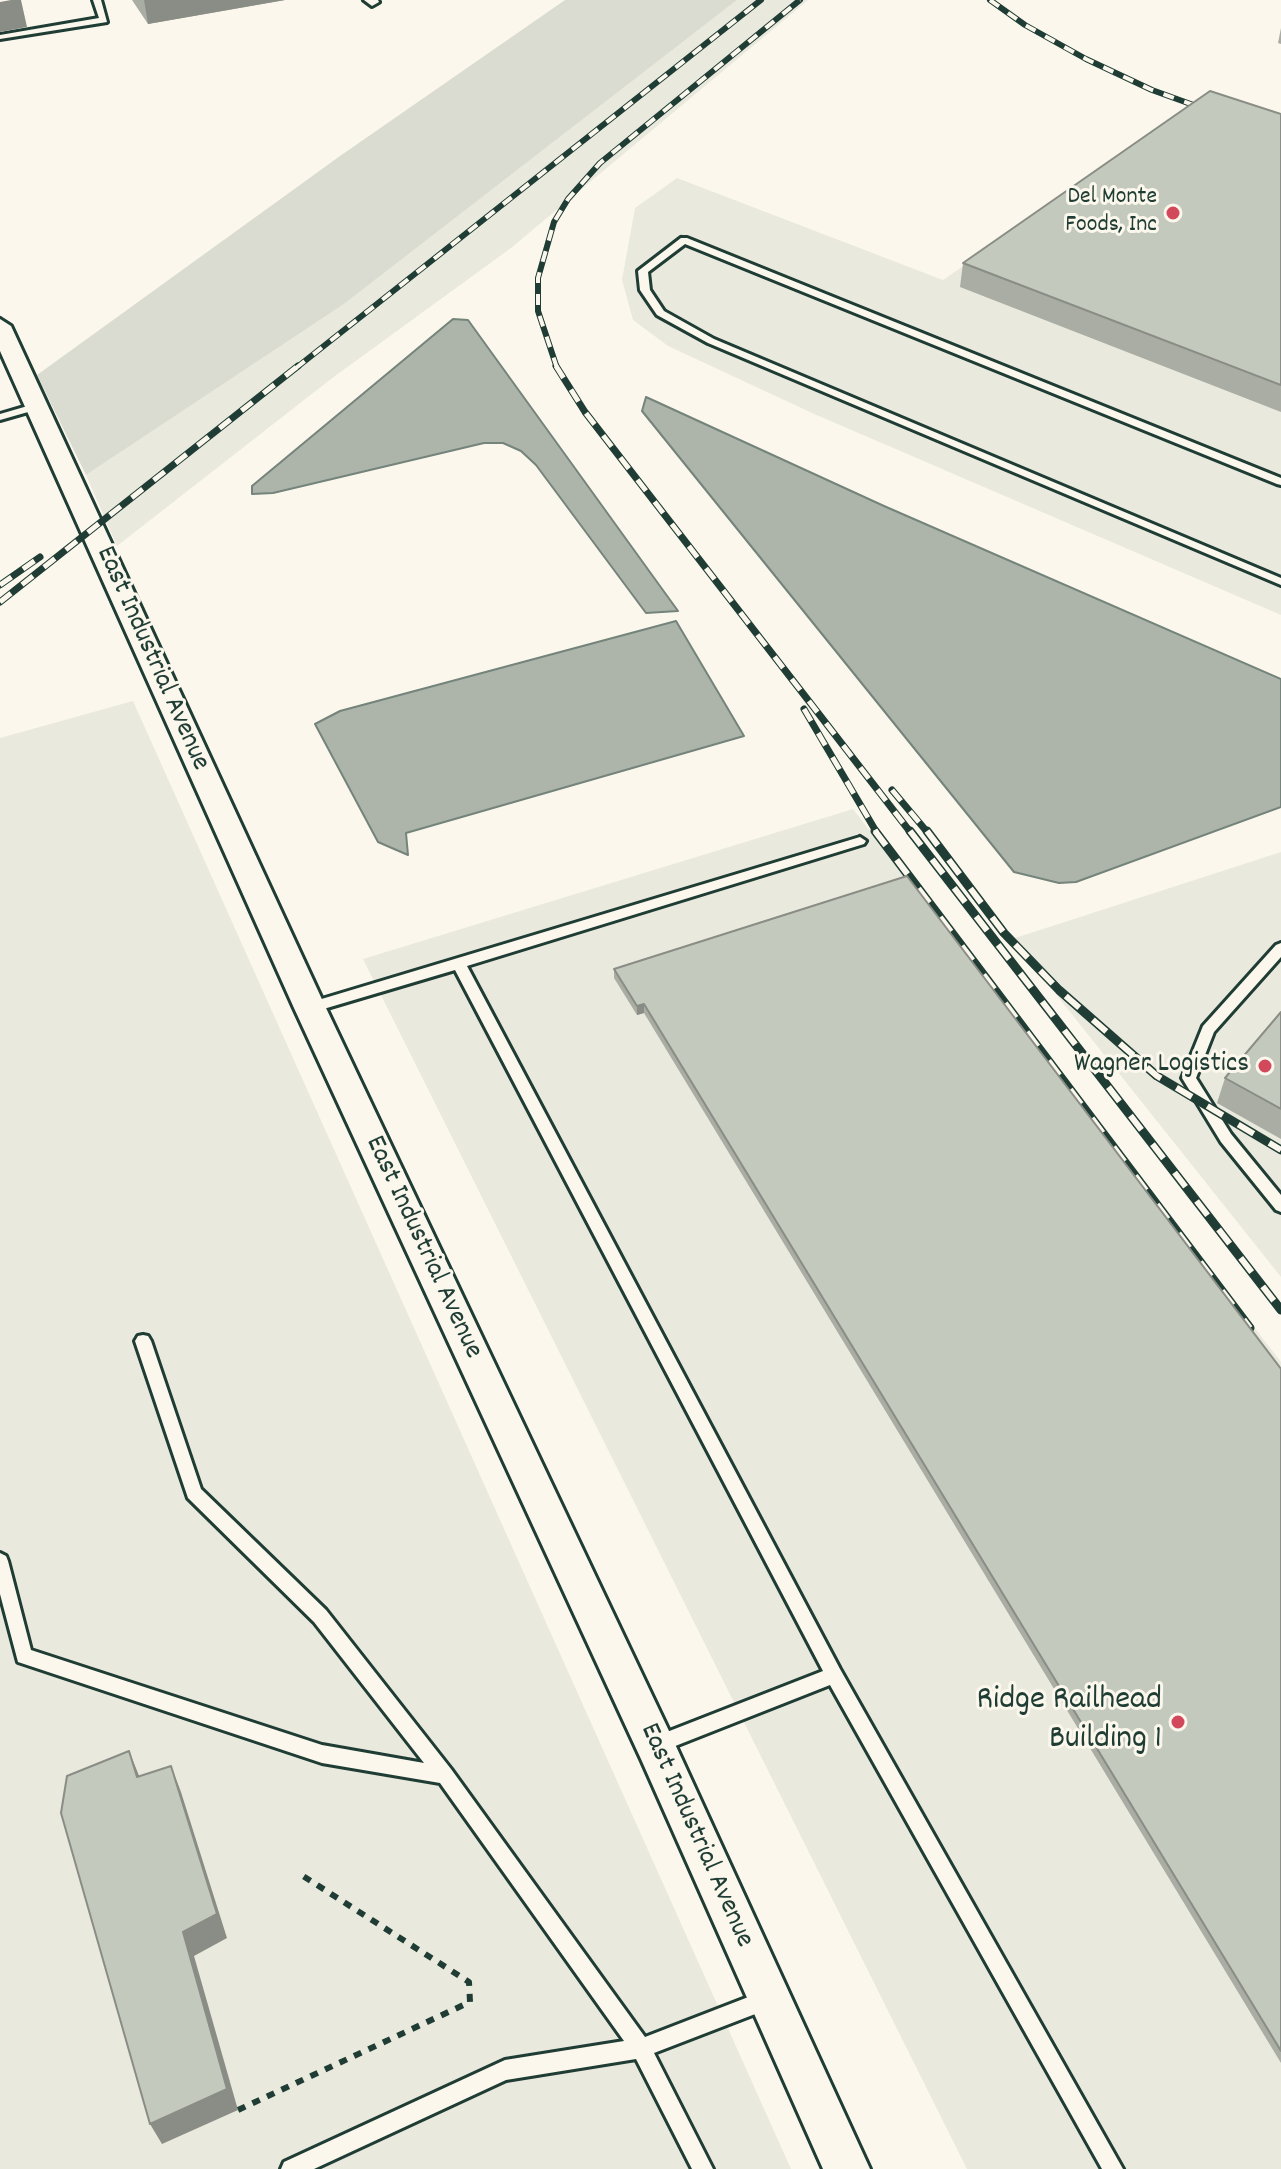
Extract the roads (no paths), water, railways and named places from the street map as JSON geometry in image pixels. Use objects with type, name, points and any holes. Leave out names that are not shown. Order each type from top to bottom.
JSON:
[{"type":"street","name":"East Industrial Avenue","points":[[0,326],[310,1008],[655,1745],[847,2169]]},
{"type":"lane","points":[[0,37],[104,20],[97,0]]},
{"type":"lane","points":[[1281,482],[684,240],[643,271],[645,290],[660,313],[711,341],[1281,582]]},
{"type":"lane","points":[[0,417],[38,406]]},
{"type":"lane","points":[[310,1008],[860,841]]},
{"type":"lane","points":[[1281,948],[1208,1030],[1189,1078],[1226,1138],[1281,1206]]},
{"type":"lane","points":[[459,964],[834,1675],[1113,2169]]},
{"type":"lane","points":[[143,1341],[194,1493],[320,1616],[445,1775],[641,2048],[700,2167]]},
{"type":"lane","points":[[0,1561],[24,1656],[322,1754],[445,1775]]},
{"type":"lane","points":[[655,1745],[834,1675]]},
{"type":"lane","points":[[291,2169],[505,2070],[641,2048],[769,1998]]},
{"type":"railway","points":[[296,368],[761,0]]},
{"type":"railway","points":[[557,367],[538,311],[538,278],[554,222],[568,199],[600,163],[800,0]]},
{"type":"railway","points":[[990,0],[1025,25],[1086,59],[1152,90],[1210,111]]},
{"type":"railway","points":[[0,602],[298,366]]},
{"type":"railway","points":[[557,367],[585,412],[911,833]]},
{"type":"railway","points":[[0,585],[40,557]]},
{"type":"railway","points":[[804,709],[877,833]]},
{"type":"railway","points":[[892,790],[928,833]]},
{"type":"railway","points":[[875,831],[1250,1328]]},
{"type":"railway","points":[[910,831],[1281,1310]]},
{"type":"railway","points":[[927,831],[1004,933],[1059,990],[1157,1076],[1281,1150]]},
{"type":"place","name":"Del Monte Foods, Inc","points":[[1173,213]]},
{"type":"place","name":"Wagner Logistics","points":[[1265,1066]]},
{"type":"place","name":"Ridge Railhead Building 1","points":[[1178,1722]]}]
